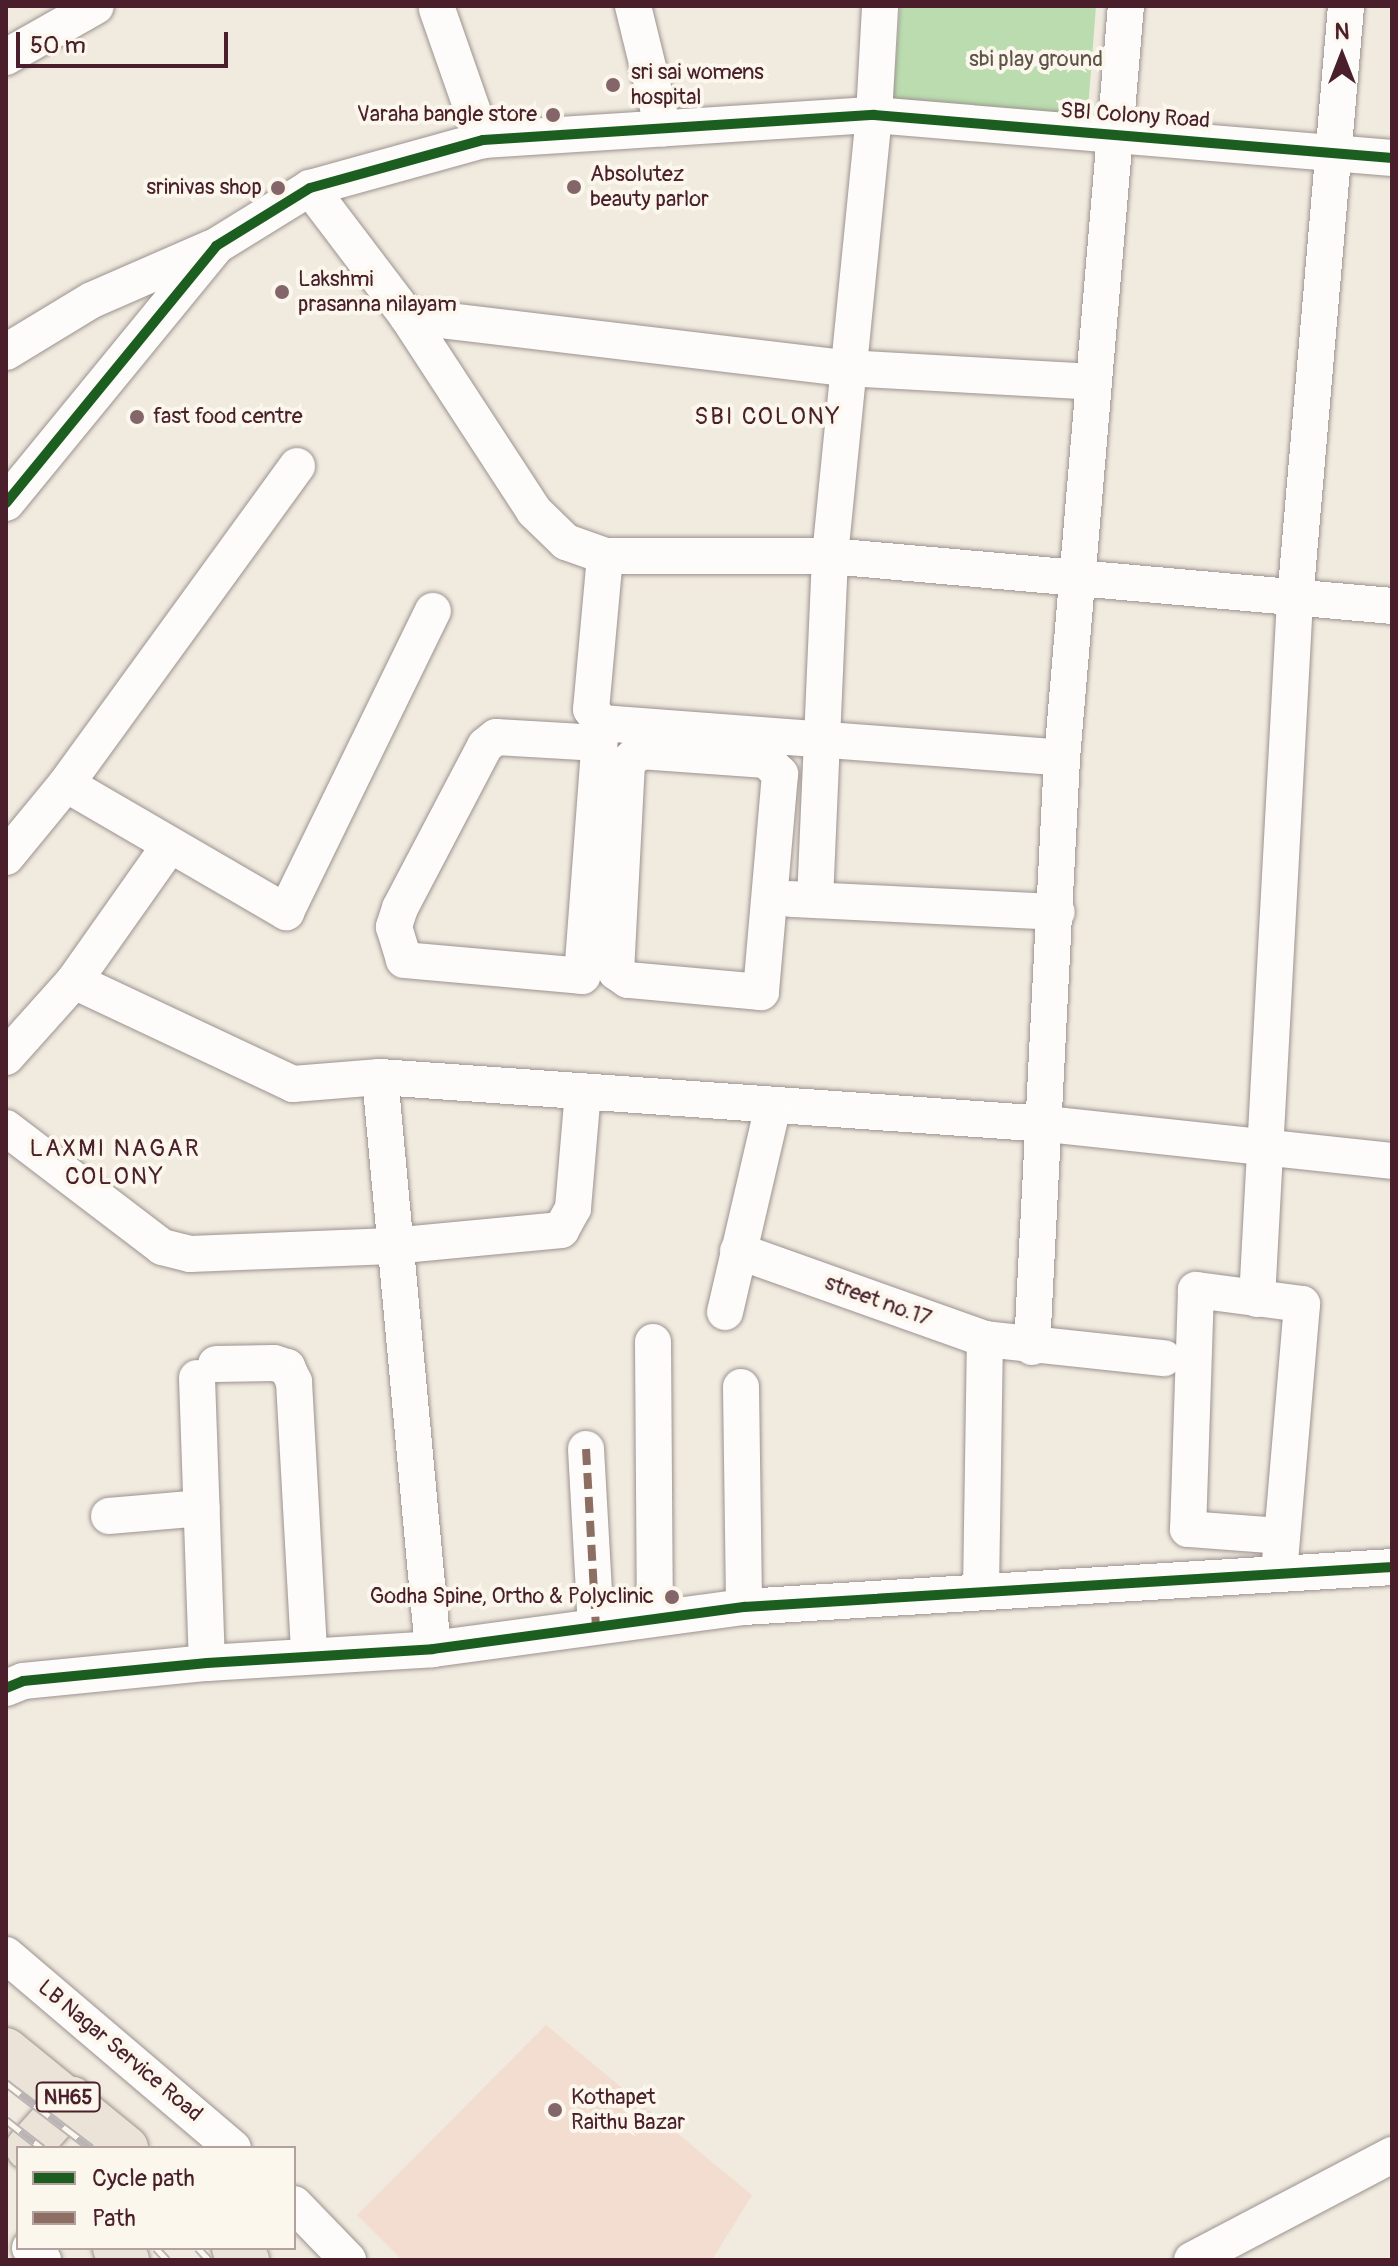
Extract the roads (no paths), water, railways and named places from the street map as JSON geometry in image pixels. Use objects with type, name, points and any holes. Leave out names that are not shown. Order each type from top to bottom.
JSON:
[{"type":"highway","name":"NH65","points":[[6,2050],[72,2099],[124,2146]]},
{"type":"highway","points":[[30,2146],[72,2099]]},
{"type":"street","points":[[6,57],[96,6]]},
{"type":"street","points":[[633,6],[663,128]]},
{"type":"street","points":[[815,900],[830,556],[846,368],[874,115],[880,6]]},
{"type":"street","points":[[981,1591],[982,1409],[1012,1344],[1047,1124],[1062,758],[1080,575],[1126,6]]},
{"type":"street","points":[[1257,1299],[1295,600],[1346,6]]},
{"type":"street","points":[[437,9],[483,140]]},
{"type":"street","name":"SBI Colony Road","points":[[216,246],[310,188],[483,140],[874,115],[1392,158]]},
{"type":"street","points":[[310,188],[407,316],[534,511],[566,542],[605,556],[830,556],[1080,575],[1295,600],[1392,606]]},
{"type":"street","points":[[6,352],[92,300],[216,246]]},
{"type":"street","points":[[6,503],[216,246]]},
{"type":"street","points":[[407,316],[846,368],[1094,382]]},
{"type":"street","points":[[6,857],[66,784],[297,466]]},
{"type":"street","points":[[605,556],[591,709],[600,733],[582,976],[404,960],[394,927],[400,908],[485,746],[496,737],[600,733],[822,739],[1062,758]]},
{"type":"street","points":[[66,784],[286,912],[433,611]]},
{"type":"street","points":[[631,754],[766,760],[780,774],[780,786],[761,992],[628,980],[616,972],[631,754]]},
{"type":"street","points":[[780,786],[820,788]]},
{"type":"street","points":[[6,1057],[74,981],[170,845]]},
{"type":"street","points":[[772,898],[1057,912]]},
{"type":"street","points":[[74,981],[293,1084],[380,1077],[1047,1124],[1392,1161]]},
{"type":"street","points":[[380,1077],[392,1246],[433,1649]]},
{"type":"street","points":[[6,1128],[162,1247],[190,1254],[392,1246],[561,1230],[573,1208],[583,1092]]},
{"type":"street","points":[[725,1312],[773,1105]]},
{"type":"street","name":"street no.17","points":[[738,1251],[1012,1344],[1164,1358]]},
{"type":"street","points":[[1279,1573],[1302,1304],[1196,1290],[1188,1529],[1282,1536]]},
{"type":"street","points":[[653,1342],[655,1618]]},
{"type":"street","points":[[207,1663],[202,1508],[206,1371],[274,1363],[287,1367],[294,1382],[309,1654]]},
{"type":"street","points":[[741,1387],[744,1607]]},
{"type":"street","points":[[586,1449],[596,1626]]},
{"type":"street","points":[[109,1516],[202,1508]]},
{"type":"street","points":[[1242,1575],[1243,1533]]},
{"type":"street","points":[[6,1688],[23,1681],[207,1663],[309,1654],[433,1649],[744,1607],[1392,1567]]},
{"type":"street","name":"LB Nagar Service Road","points":[[6,1955],[231,2146]]},
{"type":"street","points":[[1192,2260],[1392,2155]]},
{"type":"street","points":[[296,2206],[348,2260]]},
{"type":"railway","points":[[6,2083],[88,2146]]},
{"type":"railway","points":[[6,2120],[39,2146]]},
{"type":"railway","points":[[158,2250],[167,2260]]},
{"type":"railway","points":[[200,2250],[209,2260]]},
{"type":"place","name":"sri sai womens hospital","points":[[613,85]]},
{"type":"place","name":"Varaha bangle store","points":[[553,115]]},
{"type":"place","name":"Absolutez beauty parlor","points":[[574,187]]},
{"type":"place","name":"srinivas shop","points":[[278,188]]},
{"type":"place","name":"Lakshmi prasanna nilayam","points":[[282,292]]},
{"type":"place","name":"fast food centre","points":[[137,417]]},
{"type":"place","name":"Godha Spine, Ortho & Polyclinic","points":[[672,1597]]},
{"type":"place","name":"Kothapet Raithu Bazar","points":[[555,2110]]},
{"type":"district","name":"SBI COLONY","points":[[768,417]]},
{"type":"district","name":"LAXMI NAGAR COLONY","points":[[115,1163]]},
{"type":"park label","name":"sbi play ground","points":[[1036,60]]}]
